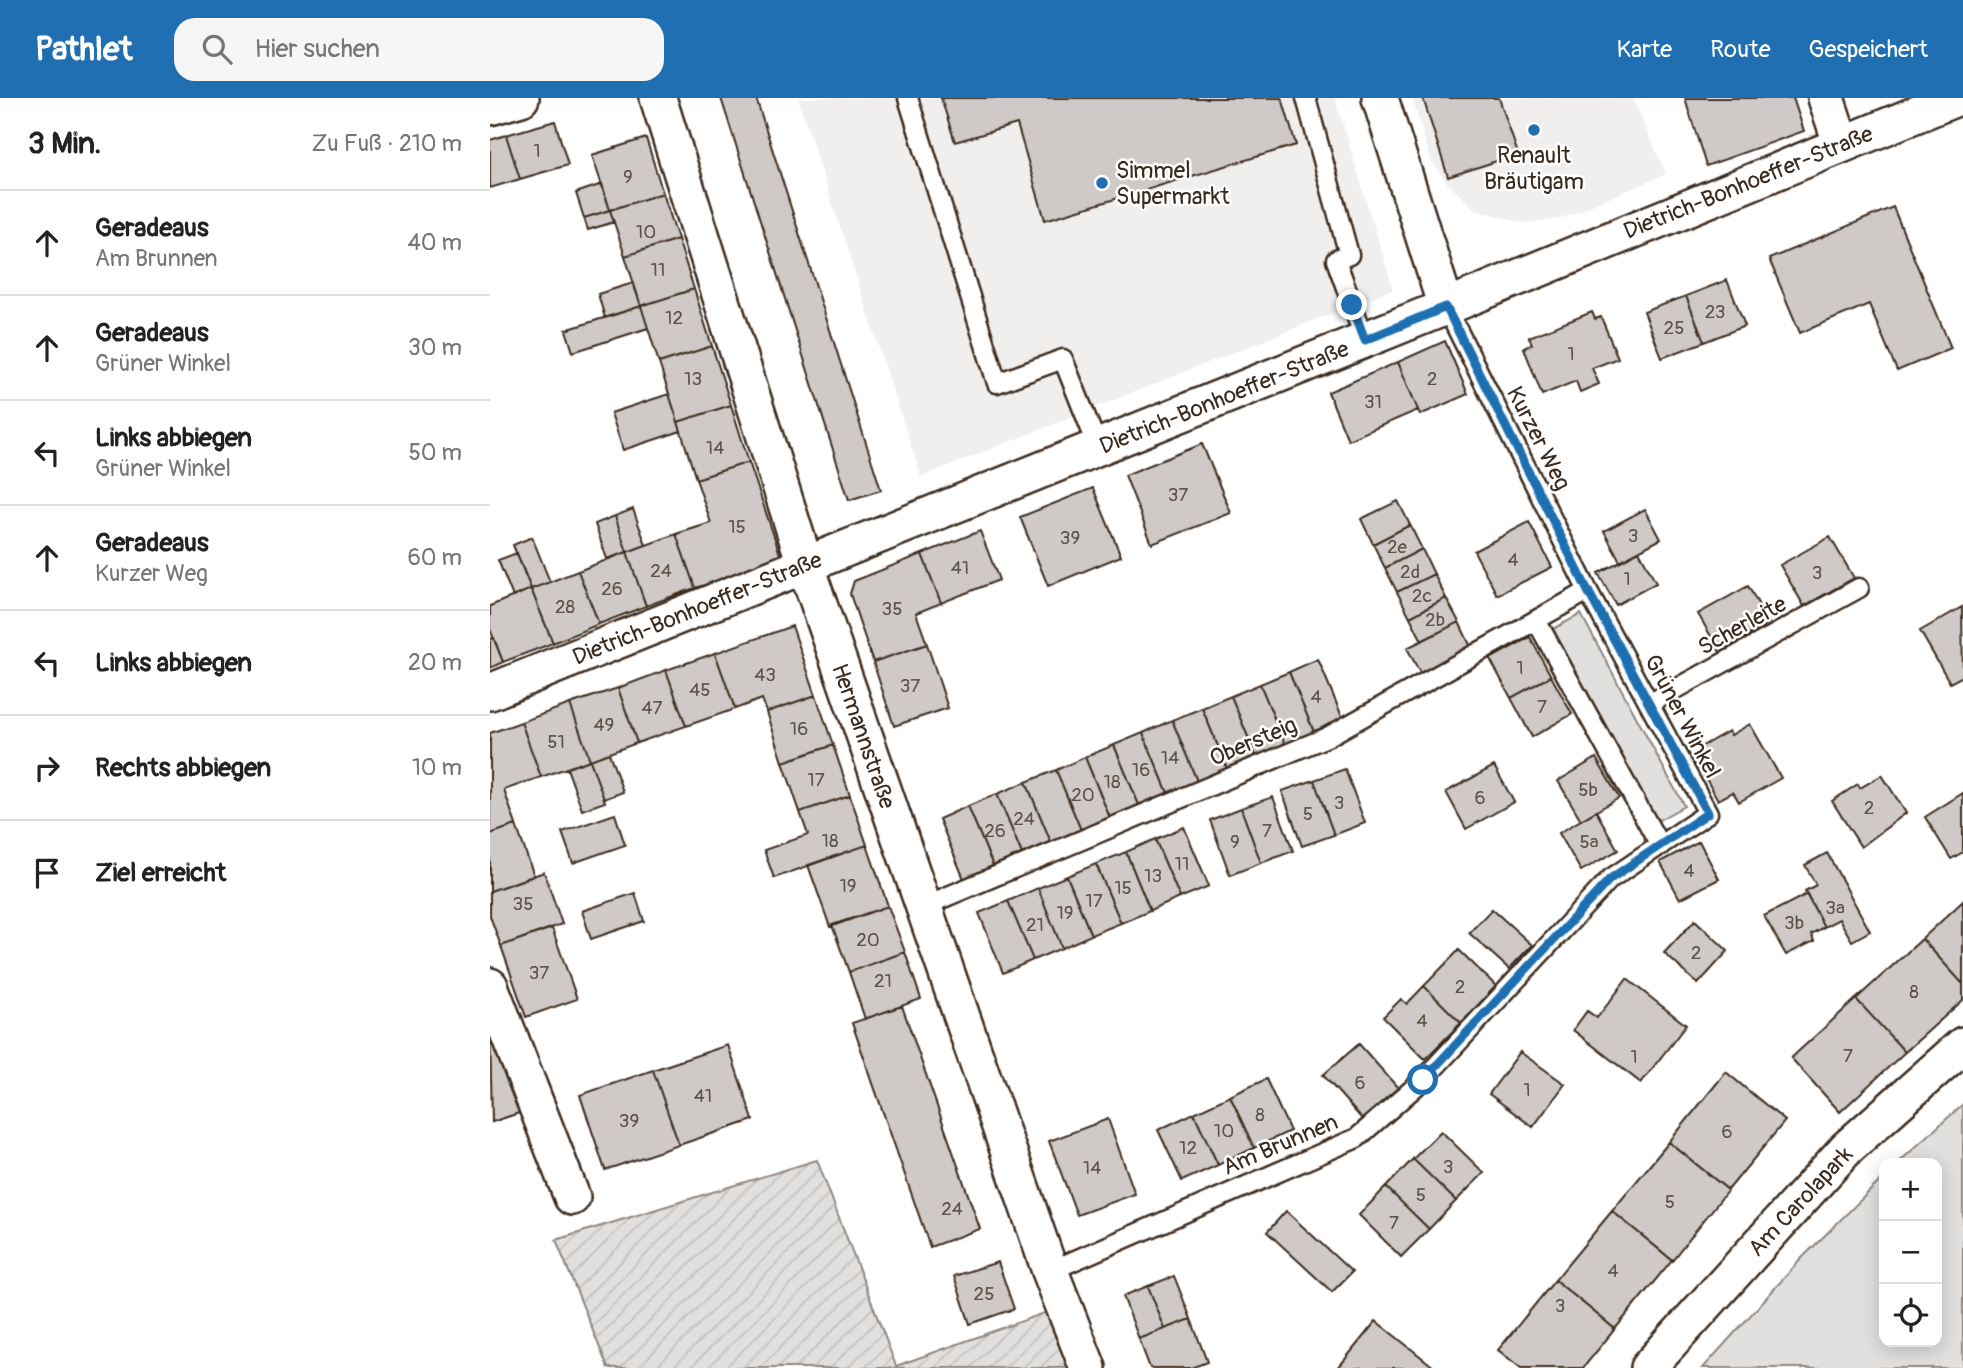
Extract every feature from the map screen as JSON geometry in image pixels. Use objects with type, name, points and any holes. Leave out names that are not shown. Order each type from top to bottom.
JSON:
[{"type":"street","points":[[490,107],[521,98]]},
{"type":"street","name":"Hermannstraße","points":[[659,98],[805,564],[1050,1271],[1088,1368]]},
{"type":"street","points":[[1380,98],[1446,307]]},
{"type":"street","points":[[1826,98],[1841,144]]},
{"type":"street","name":"Dietrich-Bonhoeffer-Straße","points":[[490,692],[1365,340],[1956,98]]},
{"type":"street","points":[[490,986],[572,1197]]},
{"type":"street","name":"Am Carolapark","points":[[1648,1368],[1847,1148],[1963,1045]]},
{"type":"lane","points":[[908,98],[997,383],[1063,359],[1098,447]]},
{"type":"lane","points":[[1306,98],[1349,255],[1336,260],[1365,340]]},
{"type":"lane","name":"Kurzer Weg","points":[[1446,307],[1588,591]]},
{"type":"lane","name":"Scherleite","points":[[1649,704],[1858,588]]},
{"type":"lane","name":"Obersteig","points":[[922,907],[1327,737],[1588,591]]},
{"type":"lane","name":"Grüner Winkel","points":[[1578,914],[1610,879],[1708,813],[1588,591]]},
{"type":"lane","points":[[1536,620],[1660,846]]},
{"type":"lane","name":"Am Brunnen","points":[[1050,1271],[1357,1138],[1423,1080],[1578,914]]},
{"type":"shaded area","points":[[798,98],[1335,98],[1393,289],[921,477]]},
{"type":"shaded area","name":"Renault Bräutigam","points":[[1412,98],[1633,98],[1666,174],[1559,219],[1523,223],[1476,210],[1447,183],[1431,161]]},
{"type":"shaded area","points":[[1581,614],[1684,806],[1657,821],[1553,629]]},
{"type":"shaded area","points":[[1963,1104],[1963,1368],[1703,1368],[1802,1258],[1879,1182],[1879,1347],[1942,1347],[1942,1158],[1904,1158]]},
{"type":"shaded area","points":[[817,1160],[896,1366],[1064,1306],[1088,1368],[608,1368],[556,1240]]},
{"type":"building","points":[[721,98],[756,98],[881,490],[849,500]]},
{"type":"building","name":"Simmel Supermarkt","points":[[941,98],[1282,98],[1296,145],[1045,220],[1017,124],[955,142]]},
{"type":"building","points":[[1423,98],[1499,98],[1518,154],[1448,177]]},
{"type":"building","points":[[1685,98],[1793,98],[1804,131],[1706,166]]},
{"type":"building","points":[[555,121],[568,165],[520,179],[506,135]]},
{"type":"building","points":[[506,135],[520,179],[490,188],[490,140]]},
{"type":"building","points":[[646,138],[663,193],[610,210],[592,155]]},
{"type":"building","points":[[602,184],[610,210],[584,218],[576,193]]},
{"type":"building","points":[[663,193],[678,239],[625,256],[610,210]]},
{"type":"building","points":[[1893,207],[1951,348],[1897,371],[1869,304],[1800,333],[1769,259]]},
{"type":"building","points":[[610,210],[614,222],[588,230],[584,218]]},
{"type":"building","points":[[678,239],[694,289],[641,306],[625,256]]},
{"type":"building","points":[[1727,280],[1745,326],[1704,342],[1686,296]]},
{"type":"building","points":[[633,283],[641,306],[605,318],[598,294]]},
{"type":"building","points":[[694,289],[712,346],[659,363],[641,306]]},
{"type":"building","points":[[1686,296],[1704,342],[1662,358],[1644,312]]},
{"type":"building","points":[[641,306],[648,328],[573,352],[566,330]]},
{"type":"building","points":[[1592,312],[1595,319],[1601,317],[1618,358],[1592,368],[1599,384],[1580,392],[1576,381],[1542,395],[1524,348],[1532,344],[1529,337]]},
{"type":"building","points":[[1445,341],[1468,394],[1420,415],[1398,362]]},
{"type":"building","points":[[712,346],[731,405],[678,422],[659,363]]},
{"type":"building","points":[[1398,362],[1418,410],[1348,440],[1328,392]]},
{"type":"building","points":[[669,394],[681,431],[623,450],[611,413]]},
{"type":"building","points":[[731,405],[749,462],[696,479],[678,422]]},
{"type":"building","points":[[1202,444],[1231,513],[1152,544],[1125,475]]},
{"type":"building","points":[[749,462],[782,560],[695,588],[676,534],[711,523],[696,479]]},
{"type":"building","points":[[1093,488],[1121,556],[1048,586],[1020,517]]},
{"type":"building","points":[[1398,501],[1410,525],[1373,544],[1361,519]]},
{"type":"building","points":[[633,509],[646,545],[627,552],[615,516]]},
{"type":"building","points":[[1645,509],[1661,539],[1620,561],[1604,531]]},
{"type":"building","points":[[615,516],[627,552],[607,559],[595,524]]},
{"type":"building","points":[[1529,522],[1552,567],[1497,595],[1474,551]]},
{"type":"building","points":[[1410,525],[1422,549],[1385,568],[1373,544]]},
{"type":"building","points":[[980,531],[999,580],[941,603],[922,554]]},
{"type":"building","points":[[676,534],[695,588],[646,606],[627,552]]},
{"type":"building","points":[[532,537],[550,582],[531,589],[513,545]]},
{"type":"building","points":[[1830,537],[1854,578],[1804,606],[1780,565]]},
{"type":"building","points":[[1422,549],[1434,574],[1397,592],[1385,568]]},
{"type":"building","points":[[1639,551],[1656,583],[1616,605],[1598,573]]},
{"type":"building","points":[[627,552],[646,606],[599,624],[578,571]]},
{"type":"building","points":[[517,553],[531,589],[513,597],[498,560]]},
{"type":"building","points":[[922,554],[941,603],[916,613],[927,644],[873,662],[850,594],[854,581]]},
{"type":"building","points":[[578,571],[599,624],[553,643],[531,589]]},
{"type":"building","points":[[1434,574],[1446,598],[1410,617],[1397,592]]},
{"type":"building","points":[[1748,586],[1769,623],[1720,652],[1698,614]]},
{"type":"building","points":[[531,589],[553,643],[503,662],[490,629],[490,606]]},
{"type":"building","points":[[1446,598],[1459,622],[1422,641],[1410,617]]},
{"type":"building","points":[[1962,607],[1963,676],[1950,683],[1920,631]]},
{"type":"building","points":[[1459,622],[1471,647],[1420,673],[1407,648]]},
{"type":"building","points":[[792,626],[816,695],[767,712],[762,699],[735,709],[715,653]]},
{"type":"building","points":[[1530,637],[1551,676],[1511,698],[1490,659]]},
{"type":"building","points":[[494,638],[503,662],[490,668],[490,639]]},
{"type":"building","points":[[927,644],[948,708],[894,726],[873,662]]},
{"type":"building","points":[[715,653],[735,709],[686,726],[666,670]]},
{"type":"building","points":[[1318,659],[1343,719],[1314,732],[1289,672]]},
{"type":"building","points":[[666,670],[686,726],[637,743],[618,688]]},
{"type":"building","points":[[1289,672],[1314,732],[1285,744],[1260,684]]},
{"type":"building","points":[[1551,676],[1572,714],[1532,737],[1511,698]]},
{"type":"building","points":[[1260,684],[1285,744],[1256,756],[1231,696]]},
{"type":"building","points":[[618,688],[637,743],[590,760],[570,704]]},
{"type":"building","points":[[816,695],[833,745],[783,762],[767,712]]},
{"type":"building","points":[[1231,696],[1256,756],[1227,768],[1202,708]]},
{"type":"building","points":[[570,704],[590,760],[541,777],[521,722]]},
{"type":"building","points":[[1202,708],[1227,768],[1197,781],[1172,720]]},
{"type":"building","points":[[1172,720],[1197,781],[1168,793],[1143,733]]},
{"type":"building","points":[[521,722],[541,777],[504,790],[516,825],[490,834],[490,733]]},
{"type":"building","points":[[1750,724],[1781,778],[1739,802],[1733,792],[1718,800],[1697,763],[1703,759],[1697,749],[1729,731],[1731,735]]},
{"type":"building","points":[[1143,733],[1168,793],[1139,805],[1114,745]]},
{"type":"building","points":[[833,745],[850,795],[800,812],[783,762]]},
{"type":"building","points":[[1114,745],[1139,805],[1110,818],[1085,757]]},
{"type":"building","points":[[609,753],[623,792],[604,799],[590,760]]},
{"type":"building","points":[[1085,757],[1110,818],[1081,830],[1056,770]]},
{"type":"building","points":[[1596,758],[1619,798],[1581,820],[1558,781]]},
{"type":"building","points":[[590,760],[605,802],[582,810],[567,768]]},
{"type":"building","points":[[1494,766],[1514,802],[1466,829],[1446,792]]},
{"type":"building","points":[[1345,769],[1365,823],[1334,835],[1314,780]]},
{"type":"building","points":[[1056,770],[1081,830],[1051,842],[1026,782]]},
{"type":"building","points":[[1882,775],[1906,813],[1861,847],[1832,801],[1858,784],[1860,788]]},
{"type":"building","points":[[1314,780],[1334,835],[1302,846],[1282,791]]},
{"type":"building","points":[[1026,782],[1051,842],[1022,854],[997,794]]},
{"type":"building","points":[[1963,793],[1963,852],[1951,859],[1925,817]]},
{"type":"building","points":[[997,794],[1022,854],[993,866],[968,806]]},
{"type":"building","points":[[850,795],[867,845],[774,878],[764,850],[808,835],[800,812]]},
{"type":"building","points":[[1273,797],[1293,851],[1261,863],[1241,808]]},
{"type":"building","points":[[968,806],[993,866],[964,879],[939,819]]},
{"type":"building","points":[[1241,808],[1261,863],[1230,875],[1210,820]]},
{"type":"building","points":[[1596,811],[1618,850],[1581,871],[1559,833]]},
{"type":"building","points":[[615,814],[625,845],[573,863],[562,832]]},
{"type":"building","points":[[516,825],[534,876],[490,891],[490,834]]},
{"type":"building","points":[[1184,827],[1209,886],[1180,898],[1155,839]]},
{"type":"building","points":[[1155,839],[1180,898],[1150,911],[1126,852]]},
{"type":"building","points":[[1699,841],[1719,879],[1680,899],[1660,862]]},
{"type":"building","points":[[867,845],[888,906],[830,927],[808,865]]},
{"type":"building","points":[[1126,852],[1150,911],[1121,923],[1096,864]]},
{"type":"building","points":[[1827,853],[1870,931],[1852,941],[1839,919],[1824,927],[1805,891],[1816,885],[1805,865]]},
{"type":"building","points":[[1096,864],[1121,923],[1091,935],[1067,876]]},
{"type":"building","points":[[544,872],[562,924],[501,946],[490,916],[490,891]]},
{"type":"building","points":[[1067,876],[1091,935],[1062,948],[1038,888]]},
{"type":"building","points":[[1038,888],[1062,948],[1033,960],[1008,901]]},
{"type":"building","points":[[635,893],[644,921],[591,939],[582,911]]},
{"type":"building","points":[[1807,894],[1824,927],[1811,934],[1814,941],[1786,955],[1764,916]]},
{"type":"building","points":[[1008,901],[1033,960],[1003,973],[979,913]]},
{"type":"building","points":[[1963,901],[1963,984],[1922,939]]},
{"type":"building","points":[[888,906],[905,952],[849,972],[832,925]]},
{"type":"building","points":[[1492,909],[1532,945],[1509,969],[1469,933]]},
{"type":"building","points":[[1695,920],[1728,951],[1698,984],[1664,953]]},
{"type":"building","points":[[552,928],[577,999],[526,1017],[501,946]]},
{"type":"building","points":[[1922,939],[1963,984],[1963,1000],[1905,1052],[1856,999]]},
{"type":"building","points":[[1459,950],[1496,986],[1461,1023],[1424,986]]},
{"type":"building","points":[[905,952],[921,999],[865,1019],[849,972]]},
{"type":"building","points":[[1627,979],[1686,1025],[1641,1083],[1573,1030],[1587,1011],[1597,1018]]},
{"type":"building","points":[[1424,986],[1461,1023],[1425,1059],[1383,1017],[1401,999],[1407,1004]]},
{"type":"building","points":[[1856,999],[1905,1052],[1840,1112],[1791,1058]]},
{"type":"building","points":[[902,1006],[980,1229],[930,1247],[852,1023]]},
{"type":"building","points":[[492,1031],[519,1113],[492,1122],[490,1032]]},
{"type":"building","points":[[1359,1044],[1398,1088],[1362,1119],[1323,1075]]},
{"type":"building","points":[[728,1045],[753,1120],[679,1145],[653,1070]]},
{"type":"building","points":[[1520,1052],[1565,1084],[1533,1127],[1489,1094]]},
{"type":"building","points":[[653,1070],[679,1145],[605,1170],[580,1095]]},
{"type":"building","points":[[1726,1072],[1785,1121],[1728,1190],[1669,1142]]},
{"type":"building","points":[[1266,1079],[1290,1131],[1254,1148],[1230,1096]]},
{"type":"building","points":[[1230,1096],[1254,1148],[1218,1165],[1194,1113]]},
{"type":"building","points":[[1194,1113],[1218,1165],[1182,1181],[1158,1130]]},
{"type":"building","points":[[1108,1119],[1135,1194],[1077,1215],[1049,1141]]},
{"type":"building","points":[[1441,1131],[1484,1173],[1456,1201],[1413,1159]]},
{"type":"building","points":[[1669,1142],[1728,1190],[1672,1260],[1612,1211]]},
{"type":"building","points":[[1413,1159],[1456,1201],[1429,1229],[1386,1187]]},
{"type":"building","points":[[1386,1187],[1429,1229],[1401,1257],[1359,1215]]},
{"type":"building","points":[[1286,1211],[1352,1272],[1332,1292],[1267,1232]]},
{"type":"building","points":[[1612,1211],[1672,1260],[1615,1329],[1555,1280]]},
{"type":"building","points":[[998,1262],[1014,1309],[970,1324],[954,1276]]},
{"type":"building","points":[[1174,1276],[1191,1319],[1165,1329],[1148,1286]]},
{"type":"building","points":[[1555,1280],[1615,1329],[1583,1368],[1521,1368],[1498,1350]]},
{"type":"building","points":[[1148,1286],[1165,1329],[1139,1339],[1123,1296]]},
{"type":"building","points":[[1191,1319],[1207,1362],[1191,1368],[1150,1368],[1139,1339]]},
{"type":"building","points":[[1376,1321],[1435,1368],[1338,1368]]},
{"type":"place","name":"Renault Bräutigam","points":[[1534,130]]},
{"type":"place","name":"Simmel Supermarkt","points":[[1102,183]]},
{"type":"route","points":[[1352,305],[1365,340],[1446,307],[1588,591],[1708,813],[1610,879],[1423,1080]]}]
